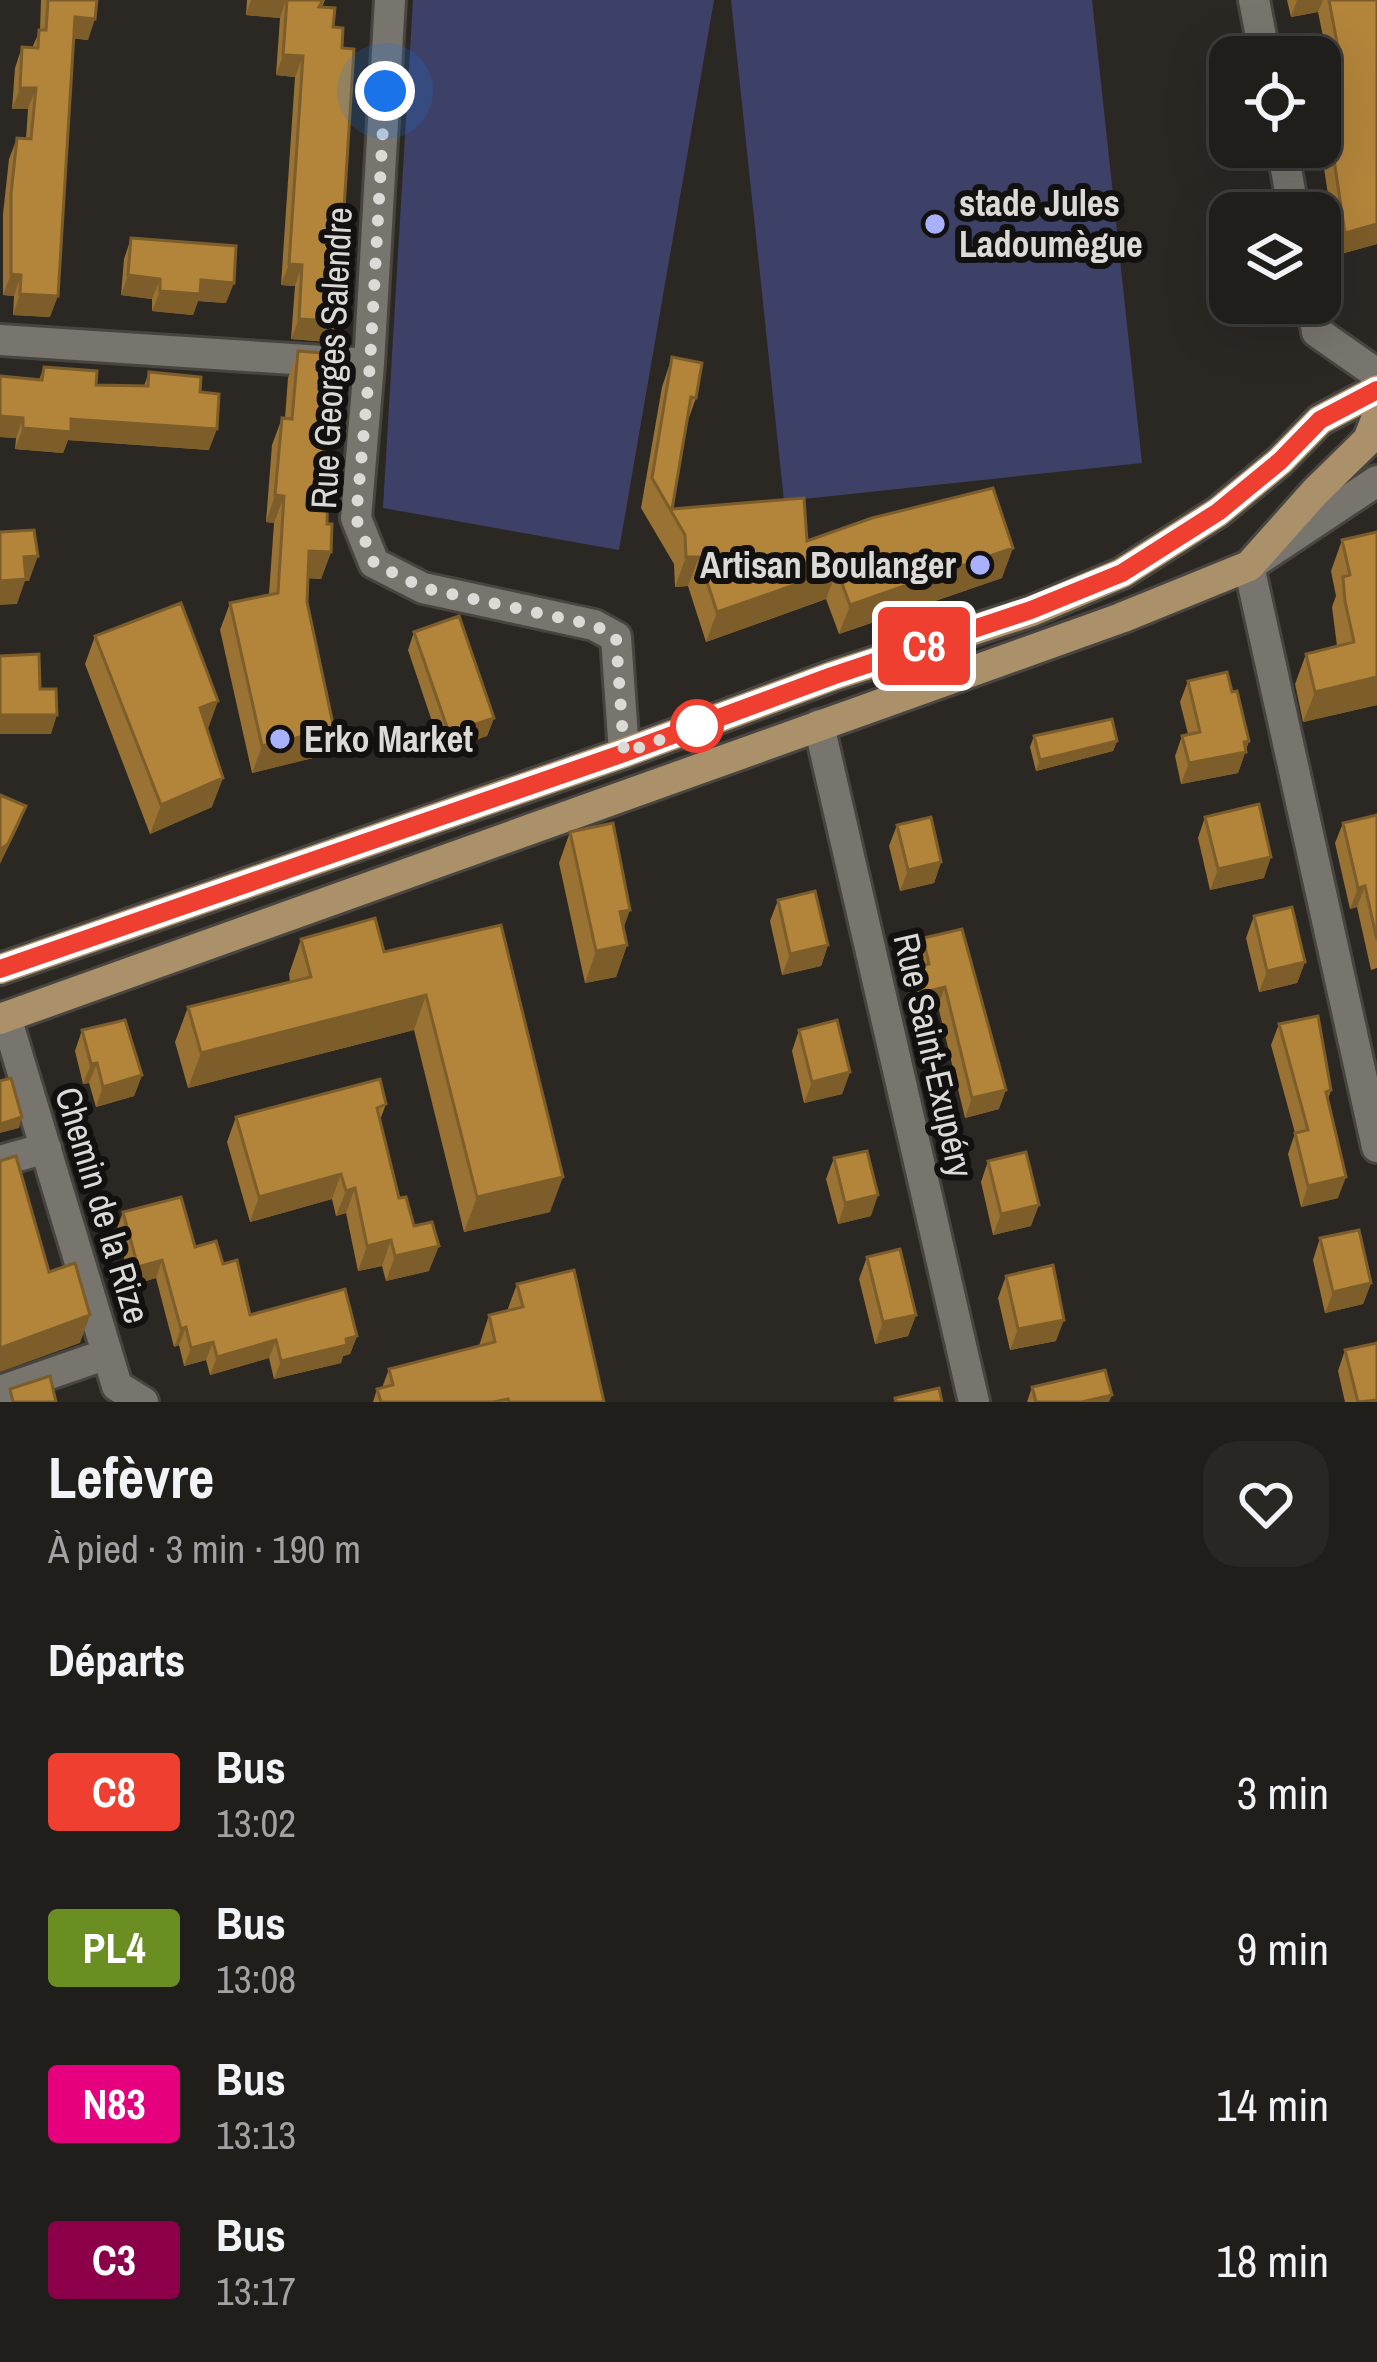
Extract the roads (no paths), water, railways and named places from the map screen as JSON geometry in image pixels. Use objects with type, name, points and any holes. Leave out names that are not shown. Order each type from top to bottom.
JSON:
[{"type":"main road","points":[[0,969],[1031,610],[1122,573],[1218,512],[1280,461],[1320,420],[1377,390]]},
{"type":"main road","points":[[3,1018],[1121,618],[1249,566],[1368,440],[1377,417]]},
{"type":"main road","points":[[3,1018],[19,985],[148,939],[184,904]]},
{"type":"street","name":"Rue Georges Salendre","points":[[390,0],[370,364],[356,518],[374,563],[423,588],[594,625],[616,637],[624,753]]},
{"type":"street","points":[[1254,0],[1261,36]]},
{"type":"street","points":[[1316,324],[1317,332],[1377,374]]},
{"type":"street","points":[[0,340],[370,364]]},
{"type":"street","points":[[1377,481],[1249,566],[1377,1147]]},
{"type":"street","name":"Rue Saint-Exupéry","points":[[819,725],[974,1402]]},
{"type":"street","name":"Chemin de la Rize","points":[[3,1018],[117,1386],[143,1402]]},
{"type":"street","points":[[0,1161],[46,1148]]},
{"type":"street","points":[[0,1391],[107,1354]]},
{"type":"place","name":"stade Jules Ladoumègue","points":[[935,224]]},
{"type":"place","name":"Artisan Boulanger","points":[[980,565]]},
{"type":"place","name":"Erko Market","points":[[280,739]]}]
